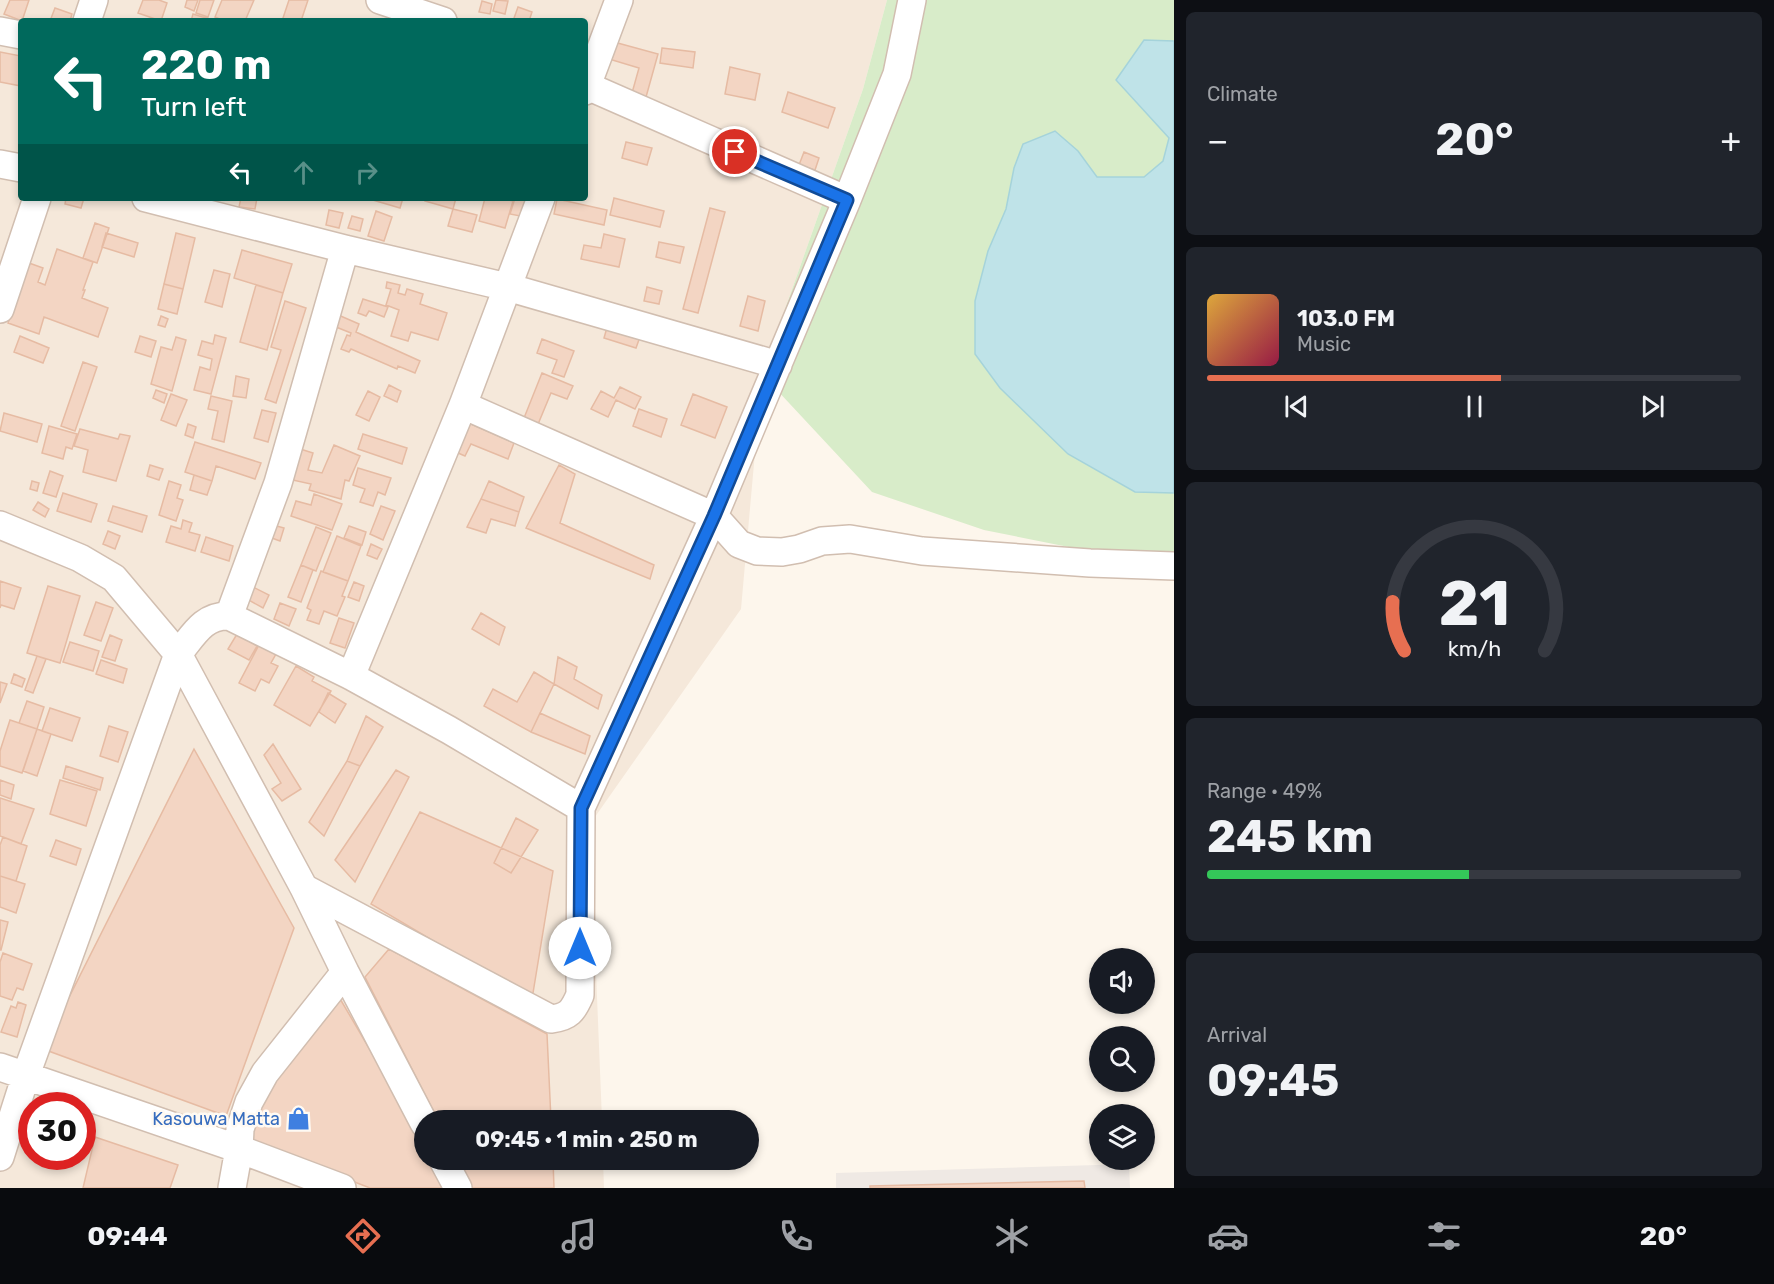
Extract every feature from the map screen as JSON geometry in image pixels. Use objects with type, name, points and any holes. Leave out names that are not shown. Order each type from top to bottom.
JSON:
[{"type":"street","points":[[88,18],[93,0]]},
{"type":"street","points":[[380,0],[434,18]]},
{"type":"street","points":[[588,82],[619,0]]},
{"type":"street","points":[[304,888],[551,1019],[564,1018],[573,1011],[580,995],[581,808],[714,516],[847,200],[897,74],[912,0]]},
{"type":"street","points":[[0,30],[18,34]]},
{"type":"street","points":[[588,88],[847,200]]},
{"type":"street","points":[[0,164],[18,167]]},
{"type":"street","points":[[0,309],[36,201]]},
{"type":"street","points":[[158,201],[345,249],[507,286],[778,365]]},
{"type":"street","points":[[351,676],[463,405],[540,201]]},
{"type":"street","points":[[229,616],[278,483],[345,249]]},
{"type":"street","points":[[463,405],[714,516],[739,544],[757,552],[782,552],[822,541],[850,539],[921,550],[1090,563],[1174,566]]},
{"type":"street","points":[[0,525],[80,558],[114,578],[178,654],[304,888],[417,1110]]},
{"type":"street","points":[[0,1157],[26,1076],[178,654],[210,619],[217,615],[229,616],[351,676],[449,730],[581,808]]},
{"type":"street","points":[[232,1188],[240,1129],[249,1102],[265,1073],[345,972]]},
{"type":"street","points":[[0,1067],[238,1149],[342,1188]]},
{"type":"street","points":[[448,1170],[458,1188]]},
{"type":"shaded area","points":[[0,0],[887,0],[863,89],[762,374],[741,609],[590,824],[602,1110],[414,1110],[414,1170],[603,1170],[604,1188],[0,1188]]},
{"type":"shaded area","points":[[1089,1165],[1089,1170],[1129,1170],[1130,1188],[836,1188],[836,1173]]},
{"type":"green space","points":[[887,0],[1174,0],[1174,41],[1144,40],[1116,80],[1169,138],[1163,161],[1144,177],[1097,177],[1078,151],[1014,168],[1006,209],[975,301],[976,354],[1135,492],[1174,493],[1174,568],[984,530],[872,492],[762,374],[863,89]]},
{"type":"water","points":[[1144,40],[1174,41],[1174,493],[1135,492],[1068,454],[1000,388],[975,354],[975,301],[988,251],[1006,209],[1014,168],[1023,144],[1055,131],[1078,151],[1097,177],[1144,177],[1163,161],[1169,138],[1116,80]]},
{"type":"building","points":[[10,0],[29,0],[23,18],[18,19],[4,14]]},
{"type":"building","points":[[143,0],[159,0],[167,3],[162,18],[152,18],[138,13]]},
{"type":"building","points":[[187,0],[198,0],[194,11],[185,7]]},
{"type":"building","points":[[200,0],[214,0],[208,17],[196,13]]},
{"type":"building","points":[[222,0],[254,0],[246,18],[215,17]]},
{"type":"building","points":[[289,0],[308,0],[302,18],[283,18]]},
{"type":"building","points":[[496,0],[508,1],[505,14],[493,11]]},
{"type":"building","points":[[482,1],[492,4],[490,14],[479,12]]},
{"type":"building","points":[[518,7],[532,12],[530,18],[514,18]]},
{"type":"building","points":[[55,8],[72,14],[71,18],[51,18]]},
{"type":"building","points":[[193,14],[206,18],[192,18]]},
{"type":"building","points":[[614,42],[658,54],[646,97],[632,93],[639,68],[609,59]]},
{"type":"building","points":[[662,48],[695,52],[693,68],[660,63]]},
{"type":"building","points":[[0,52],[18,55],[18,85],[0,82]]},
{"type":"building","points":[[730,67],[760,74],[755,100],[725,94]]},
{"type":"building","points":[[788,92],[835,108],[828,128],[782,112]]},
{"type":"building","points":[[626,142],[652,148],[647,165],[622,158]]},
{"type":"building","points":[[804,152],[819,158],[815,170],[799,165]]},
{"type":"building","points":[[614,198],[664,211],[660,227],[610,215]]},
{"type":"building","points":[[66,201],[83,201],[81,208],[65,204]]},
{"type":"building","points":[[240,201],[256,201],[255,209],[239,207]]},
{"type":"building","points":[[376,201],[402,201],[400,208]]},
{"type":"building","points":[[425,201],[455,201],[453,209]]},
{"type":"building","points":[[484,201],[513,201],[505,228],[479,221]]},
{"type":"building","points":[[514,201],[529,201],[525,217],[510,214]]},
{"type":"building","points":[[557,201],[607,210],[604,225],[554,214]]},
{"type":"building","points":[[710,208],[725,212],[698,313],[683,309]]},
{"type":"building","points":[[453,209],[477,215],[472,232],[448,226]]},
{"type":"building","points":[[329,210],[343,213],[339,228],[326,225]]},
{"type":"building","points":[[376,211],[392,217],[384,241],[368,236]]},
{"type":"building","points":[[352,216],[363,219],[360,231],[348,228]]},
{"type":"building","points":[[95,223],[109,228],[97,263],[83,258]]},
{"type":"building","points":[[106,233],[138,243],[134,257],[102,247]]},
{"type":"building","points":[[176,233],[195,238],[183,289],[164,284]]},
{"type":"building","points":[[604,234],[625,239],[619,267],[581,259],[584,245],[601,248]]},
{"type":"building","points":[[659,242],[684,247],[680,263],[656,257]]},
{"type":"building","points":[[57,249],[93,262],[82,298],[108,308],[98,337],[44,317],[39,334],[8,323],[29,263],[43,268],[38,282],[45,285]]},
{"type":"building","points":[[242,250],[292,264],[283,293],[234,278]]},
{"type":"building","points":[[214,270],[230,274],[222,307],[205,302]]},
{"type":"building","points":[[387,282],[400,285],[398,293],[405,295],[407,289],[423,294],[420,304],[447,313],[438,340],[411,332],[408,341],[391,336],[399,310],[386,305],[391,289],[386,288]]},
{"type":"building","points":[[164,284],[183,289],[177,314],[158,309]]},
{"type":"building","points":[[256,285],[283,293],[267,350],[240,342]]},
{"type":"building","points":[[647,287],[662,291],[659,304],[644,301]]},
{"type":"building","points":[[748,296],[765,301],[758,331],[740,326]]},
{"type":"building","points":[[363,299],[388,307],[384,317],[369,311],[366,316],[358,313]]},
{"type":"building","points":[[285,301],[306,308],[276,403],[265,399],[281,350],[271,347]]},
{"type":"building","points":[[336,314],[359,324],[356,332],[420,361],[415,373],[398,366],[397,369],[351,349],[349,352],[341,349],[347,335],[350,336],[351,333],[331,325]]},
{"type":"building","points":[[161,316],[168,319],[165,327],[158,325]]},
{"type":"building","points":[[608,324],[641,334],[636,348],[604,338]]},
{"type":"building","points":[[215,335],[226,338],[211,394],[194,390],[200,367],[210,370],[212,359],[198,355],[202,341],[213,344]]},
{"type":"building","points":[[20,336],[49,348],[43,363],[14,352]]},
{"type":"building","points":[[140,336],[156,341],[151,357],[135,352]]},
{"type":"building","points":[[176,337],[186,340],[172,391],[151,384],[161,347],[172,350]]},
{"type":"building","points":[[542,339],[574,351],[564,377],[552,373],[557,360],[537,353]]},
{"type":"building","points":[[83,362],[97,367],[75,431],[61,426]]},
{"type":"building","points":[[542,373],[573,386],[567,399],[551,393],[536,429],[522,423]]},
{"type":"building","points":[[236,376],[249,379],[246,398],[233,396]]},
{"type":"building","points":[[389,385],[401,391],[397,402],[384,396]]},
{"type":"building","points":[[620,387],[641,397],[635,409],[616,400],[608,417],[591,409],[601,391],[614,398]]},
{"type":"building","points":[[156,390],[167,394],[164,403],[153,398]]},
{"type":"building","points":[[368,391],[380,397],[369,421],[356,415]]},
{"type":"building","points":[[171,394],[187,400],[176,426],[161,420]]},
{"type":"building","points":[[693,394],[727,407],[715,438],[681,425]]},
{"type":"building","points":[[211,396],[232,401],[224,442],[212,439],[218,411],[208,409]]},
{"type":"building","points":[[639,409],[667,419],[661,437],[633,426]]},
{"type":"building","points":[[262,410],[276,413],[268,442],[254,438]]},
{"type":"building","points":[[4,413],[42,424],[37,442],[0,431]]},
{"type":"building","points":[[462,420],[514,443],[508,459],[471,444],[465,456],[451,450]]},
{"type":"building","points":[[188,424],[196,427],[193,438],[185,435]]},
{"type":"building","points":[[49,426],[77,434],[72,449],[66,447],[63,459],[42,453]]},
{"type":"building","points":[[80,429],[118,439],[120,434],[130,436],[116,481],[83,472],[88,450],[74,446]]},
{"type":"building","points":[[363,434],[407,448],[402,464],[358,449]]},
{"type":"building","points":[[195,442],[261,463],[255,479],[216,466],[212,481],[185,472]]},
{"type":"building","points":[[334,445],[360,456],[349,481],[345,480],[341,499],[309,490],[311,484],[288,479],[297,448],[313,453],[308,470],[322,473]]},
{"type":"building","points":[[150,465],[163,469],[159,480],[147,476]]},
{"type":"building","points":[[559,465],[575,474],[560,523],[654,565],[650,579],[526,528]]},
{"type":"building","points":[[358,468],[391,478],[385,495],[378,492],[373,506],[360,502],[365,489],[353,485]]},
{"type":"building","points":[[50,471],[63,476],[56,497],[43,493]]},
{"type":"building","points":[[194,475],[212,481],[207,495],[190,490]]},
{"type":"building","points":[[32,481],[39,483],[37,491],[30,489]]},
{"type":"building","points":[[169,481],[181,485],[177,498],[183,500],[176,521],[159,515]]},
{"type":"building","points":[[489,481],[524,497],[519,512],[481,499]]},
{"type":"building","points":[[63,493],[97,504],[91,522],[57,511]]},
{"type":"building","points":[[314,494],[342,504],[332,530],[291,516],[296,501],[311,505]]},
{"type":"building","points":[[481,499],[519,512],[515,526],[491,519],[486,533],[467,527]]},
{"type":"building","points":[[38,502],[49,509],[45,517],[33,510]]},
{"type":"building","points":[[113,506],[147,516],[142,532],[108,521]]},
{"type":"building","points":[[381,506],[395,511],[383,540],[370,534]]},
{"type":"building","points":[[183,520],[192,523],[189,532],[200,535],[195,551],[166,542],[171,526],[181,529]]},
{"type":"building","points":[[273,525],[284,528],[280,541],[269,537]]},
{"type":"building","points":[[349,526],[366,532],[362,545],[344,538]]},
{"type":"building","points":[[316,527],[331,533],[316,571],[301,565]]},
{"type":"building","points":[[108,531],[120,536],[115,549],[103,544]]},
{"type":"building","points":[[337,536],[361,546],[348,581],[323,572]]},
{"type":"building","points":[[206,537],[233,546],[229,561],[201,552]]},
{"type":"building","points":[[371,544],[382,549],[377,559],[367,555]]},
{"type":"building","points":[[301,565],[313,570],[301,602],[288,597]]},
{"type":"building","points":[[321,571],[348,581],[342,596],[345,597],[337,616],[324,611],[319,624],[307,620],[311,610],[307,608]]},
{"type":"building","points":[[0,581],[21,588],[14,609],[1,605],[0,608]]},
{"type":"building","points":[[354,582],[364,586],[359,601],[348,597]]},
{"type":"building","points":[[48,586],[80,596],[60,663],[27,653]]},
{"type":"building","points":[[251,586],[269,595],[263,608],[245,598]]},
{"type":"building","points":[[96,602],[113,608],[101,641],[84,635]]},
{"type":"building","points":[[280,603],[296,609],[289,626],[274,619]]},
{"type":"building","points":[[481,613],[505,627],[499,645],[472,629]]},
{"type":"building","points":[[339,618],[354,623],[345,648],[330,643]]},
{"type":"building","points":[[237,634],[257,646],[249,660],[228,649]]},
{"type":"building","points":[[110,635],[122,640],[115,661],[102,657]]},
{"type":"building","points":[[70,642],[99,651],[93,671],[63,662]]},
{"type":"building","points":[[259,645],[276,654],[271,663],[278,666],[269,683],[261,679],[255,691],[239,683]]},
{"type":"building","points":[[37,656],[46,659],[33,693],[25,690]]},
{"type":"building","points":[[558,657],[577,667],[574,679],[602,695],[598,709],[554,684]]},
{"type":"building","points":[[101,660],[127,669],[123,683],[96,674]]},
{"type":"building","points":[[296,666],[314,677],[312,681],[331,691],[310,726],[274,705]]},
{"type":"building","points":[[534,672],[554,684],[531,732],[484,706],[493,689],[517,702]]},
{"type":"building","points":[[14,674],[25,679],[22,687],[11,683]]},
{"type":"building","points":[[0,682],[7,684],[0,703]]},
{"type":"building","points":[[328,693],[346,704],[335,723],[319,712]]},
{"type":"building","points":[[27,701],[44,707],[37,729],[19,723]]},
{"type":"building","points":[[50,708],[80,718],[72,741],[42,731]]},
{"type":"building","points":[[540,713],[590,736],[585,754],[531,732]]},
{"type":"building","points":[[366,716],[383,727],[360,766],[347,761]]},
{"type":"building","points":[[10,720],[37,729],[22,773],[0,766],[0,751]]},
{"type":"building","points":[[109,726],[128,732],[118,762],[100,756]]},
{"type":"building","points":[[37,729],[51,734],[37,776],[23,771]]},
{"type":"building","points":[[273,744],[301,789],[282,801],[272,789],[281,783],[264,755]]},
{"type":"building","points":[[194,749],[294,928],[226,1116],[43,1049]]},
{"type":"building","points":[[347,761],[360,766],[324,836],[309,822]]},
{"type":"building","points":[[66,766],[103,778],[100,790],[63,778]]},
{"type":"building","points":[[396,770],[409,777],[355,882],[335,860]]},
{"type":"building","points":[[0,780],[14,785],[11,799],[0,795]]},
{"type":"building","points":[[60,780],[97,791],[86,826],[50,814]]},
{"type":"building","points":[[0,798],[34,809],[21,844],[0,836]]},
{"type":"building","points":[[420,812],[553,871],[532,999],[371,904]]},
{"type":"building","points":[[516,818],[538,830],[511,873],[494,863]]},
{"type":"building","points":[[3,837],[27,846],[16,881],[0,876],[0,845]]},
{"type":"building","points":[[56,840],[81,849],[76,865],[50,856]]},
{"type":"building","points":[[0,876],[25,884],[16,913],[0,907]]},
{"type":"building","points":[[0,920],[8,922],[1,950],[0,950]]},
{"type":"building","points":[[389,949],[547,1034],[551,1110],[433,1110],[365,977]]},
{"type":"building","points":[[3,953],[32,964],[23,990],[17,988],[12,1000],[0,996],[0,962]]},
{"type":"building","points":[[339,997],[414,1125],[414,1170],[441,1170],[452,1188],[370,1188],[241,1138],[257,1095]]},
{"type":"building","points":[[18,1002],[26,1005],[17,1037],[1,1032],[11,1006],[16,1008]]},
{"type":"building","points":[[96,1137],[178,1165],[170,1188],[83,1188],[87,1170],[96,1170]]},
{"type":"building","points":[[462,1170],[553,1170],[554,1188],[472,1188]]},
{"type":"building","points":[[1084,1181],[1085,1188],[870,1188],[870,1186]]},
{"type":"place","name":"Kasouwa Matta","points":[[298,1119]]},
{"type":"route","points":[[580,948],[581,808],[714,516],[847,200],[735,152]]}]
